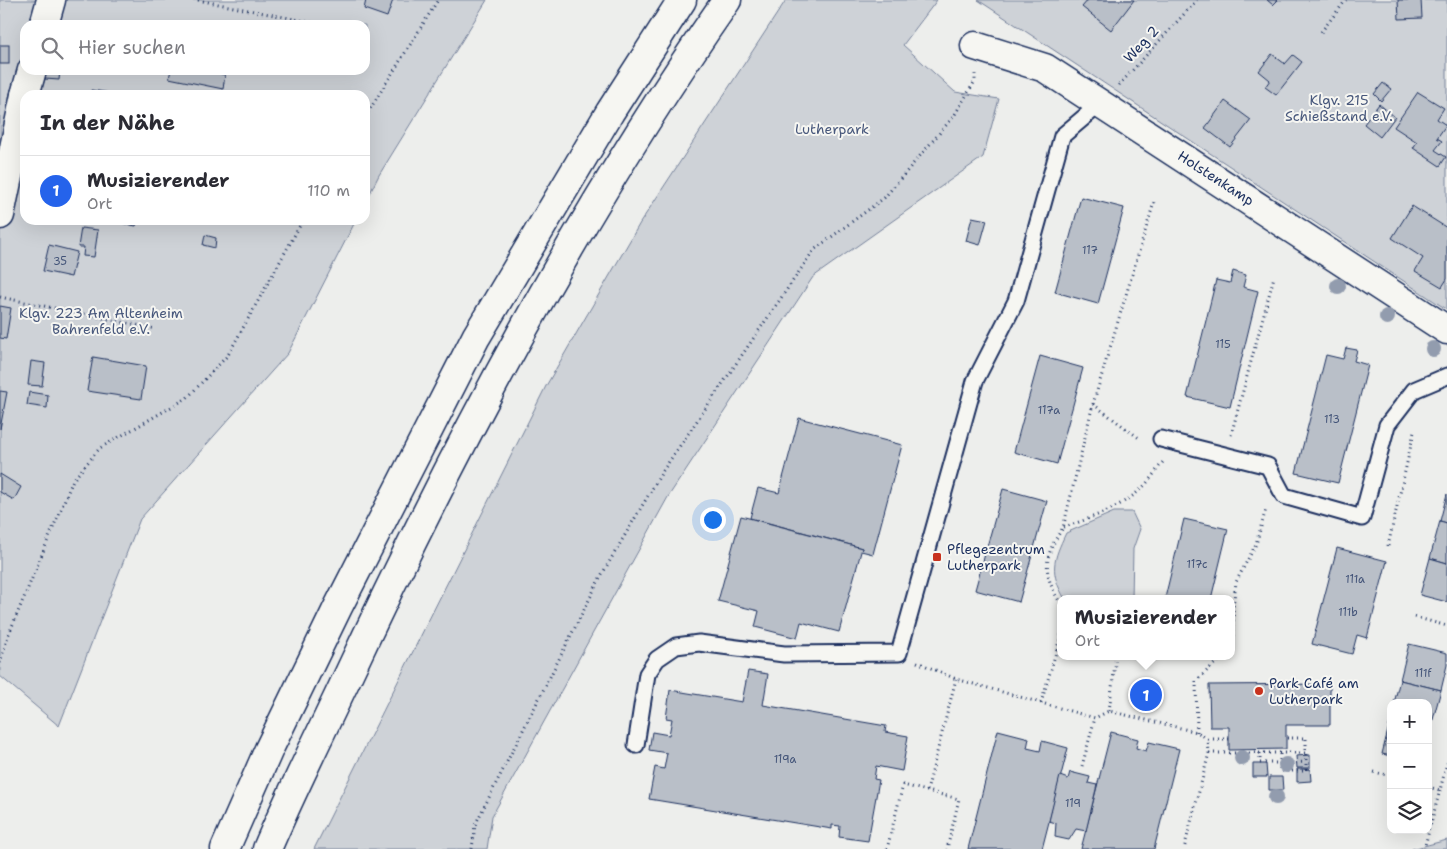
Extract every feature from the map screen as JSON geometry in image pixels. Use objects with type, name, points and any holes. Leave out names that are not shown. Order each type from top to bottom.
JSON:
[{"type":"main road","points":[[46,20],[52,0]]},
{"type":"main road","points":[[225,849],[270,749],[338,607],[476,337],[605,120],[682,0]]},
{"type":"main road","points":[[266,849],[376,616],[440,487],[507,359],[583,227],[689,56],[728,0]]},
{"type":"main road","name":"Holstenkamp","points":[[975,46],[1045,68],[1447,330]]},
{"type":"main road","points":[[26,90],[31,75]]},
{"type":"main road","points":[[0,216],[20,119]]},
{"type":"lane","points":[[636,745],[647,674],[657,658],[676,646],[699,642],[784,654],[899,654],[975,380],[1016,301],[1062,136],[1101,104]]},
{"type":"lane","points":[[1161,438],[1268,466],[1284,496],[1362,518],[1387,425],[1414,390],[1447,376]]},
{"type":"path","points":[[198,0],[299,20]]},
{"type":"path","points":[[370,109],[438,0]]},
{"type":"path","name":"Weg 2","points":[[1101,104],[1198,0]]},
{"type":"path","points":[[1321,32],[1346,0]]},
{"type":"path","points":[[472,849],[475,825],[557,660],[601,576],[662,472],[814,250],[884,198],[954,116],[975,81],[975,46]]},
{"type":"path","points":[[1057,596],[1046,575],[1047,560],[1053,542],[1063,528],[1094,404],[1155,199]]},
{"type":"path","points":[[0,663],[8,636],[73,480],[100,448],[187,398],[228,355],[301,225]]},
{"type":"path","points":[[1226,455],[1274,277]]},
{"type":"path","points":[[0,297],[156,328]]},
{"type":"path","points":[[1094,404],[1144,443]]},
{"type":"path","points":[[1388,546],[1414,432]]},
{"type":"path","points":[[1063,528],[1088,520],[1115,506],[1145,485],[1176,442]]},
{"type":"path","points":[[1234,595],[1236,582],[1256,544],[1268,503],[1284,496]]},
{"type":"path","points":[[1415,618],[1447,626]]},
{"type":"path","points":[[1041,703],[1057,649]]},
{"type":"path","points":[[899,654],[956,679],[1095,718]]},
{"type":"path","points":[[1109,710],[1115,660]]},
{"type":"path","points":[[1197,732],[1196,681],[1219,660]]},
{"type":"path","points":[[928,791],[956,679]]},
{"type":"path","points":[[1082,766],[1095,718],[1109,710],[1197,732],[1208,739],[1229,739]]},
{"type":"path","points":[[1280,754],[1280,771],[1306,771],[1306,738],[1286,738]]},
{"type":"path","points":[[1184,849],[1209,752],[1208,739]]},
{"type":"path","points":[[1209,752],[1306,753]]},
{"type":"path","points":[[1260,754],[1260,763],[1306,762]]},
{"type":"path","points":[[1424,849],[1447,763]]},
{"type":"path","points":[[1374,772],[1387,775]]},
{"type":"path","points":[[887,849],[903,785],[959,799],[947,849]]},
{"type":"path","points":[[1432,788],[1440,790]]},
{"type":"green space","name":"Klgv. 223 Am Altenheim Bahrenfeld e.V.","points":[[0,0],[487,0],[379,175],[370,193],[370,90],[20,90],[20,225],[353,225],[288,353],[140,519],[59,726],[0,676]]},
{"type":"green space","name":"Lutherpark","points":[[786,0],[937,0],[903,45],[955,92],[999,99],[983,157],[813,277],[668,497],[492,816],[487,849],[314,849],[546,386],[640,223]]},
{"type":"green space","name":"Klgv. 215 Schießstand e.V.","points":[[978,0],[1447,0],[1447,309],[1440,305]]},
{"type":"green space","points":[[1114,512],[1132,512],[1140,529],[1133,549],[1132,595],[1063,595],[1057,581],[1055,566],[1058,551],[1066,533]]},
{"type":"green space","points":[[1447,840],[1447,849],[1412,849]]},
{"type":"building","points":[[366,0],[393,0],[387,17],[364,9]]},
{"type":"building","points":[[1088,0],[1134,0],[1111,30],[1082,7]]},
{"type":"building","points":[[1267,0],[1278,0],[1273,5]]},
{"type":"building","points":[[1398,0],[1421,0],[1422,18],[1399,19]]},
{"type":"building","points":[[0,45],[9,45],[9,64],[0,64]]},
{"type":"building","points":[[1272,54],[1285,64],[1293,55],[1302,62],[1276,95],[1265,87],[1270,80],[1259,71]]},
{"type":"building","points":[[45,75],[60,75],[59,80],[45,79]]},
{"type":"building","points":[[170,75],[225,75],[223,89],[169,78]]},
{"type":"building","points":[[1383,83],[1391,89],[1381,101],[1374,94]]},
{"type":"building","points":[[1418,92],[1444,108],[1437,119],[1446,125],[1437,138],[1442,141],[1435,150],[1446,157],[1440,166],[1413,148],[1417,142],[1394,127]]},
{"type":"building","points":[[1225,101],[1251,120],[1230,147],[1205,128]]},
{"type":"building","points":[[1379,104],[1395,117],[1380,137],[1364,124]]},
{"type":"building","points":[[1081,197],[1124,208],[1098,304],[1055,292]]},
{"type":"building","points":[[1412,206],[1447,228],[1447,279],[1442,287],[1415,271],[1423,258],[1392,238]]},
{"type":"building","points":[[972,217],[987,220],[980,245],[966,241]]},
{"type":"building","points":[[81,228],[98,230],[94,257],[83,256],[84,247],[78,247]]},
{"type":"building","points":[[205,235],[216,238],[215,248],[203,245]]},
{"type":"building","points":[[49,245],[77,252],[71,277],[43,271]]},
{"type":"building","points":[[1233,271],[1246,275],[1243,287],[1258,291],[1230,407],[1187,397],[1216,280],[1230,283]]},
{"type":"building","points":[[0,306],[11,308],[6,339],[0,338]]},
{"type":"building","points":[[1346,348],[1357,350],[1354,361],[1368,365],[1338,483],[1296,473],[1326,355],[1343,359]]},
{"type":"building","points":[[1040,356],[1083,368],[1057,464],[1014,452]]},
{"type":"building","points":[[93,357],[146,366],[141,399],[87,391]]},
{"type":"building","points":[[31,361],[45,363],[42,386],[28,385]]},
{"type":"building","points":[[0,391],[7,392],[0,429]]},
{"type":"building","points":[[29,392],[48,395],[47,408],[27,405]]},
{"type":"building","points":[[799,418],[902,445],[873,554],[861,551],[862,548],[750,518],[758,488],[779,493]]},
{"type":"building","points":[[0,474],[21,487],[14,500],[0,492]]},
{"type":"building","points":[[1003,489],[1047,501],[1019,602],[975,590]]},
{"type":"building","points":[[1447,494],[1447,523],[1440,521]]},
{"type":"building","points":[[741,516],[862,548],[839,632],[801,622],[797,638],[755,627],[759,611],[718,601]]},
{"type":"building","points":[[1184,519],[1228,529],[1212,595],[1166,595]]},
{"type":"building","points":[[1440,521],[1447,523],[1447,563],[1430,558]]},
{"type":"building","points":[[1337,548],[1387,561],[1367,638],[1357,635],[1352,654],[1312,644]]},
{"type":"building","points":[[1430,558],[1447,563],[1447,602],[1420,595]]},
{"type":"building","points":[[1409,644],[1447,653],[1447,665],[1441,690],[1400,680]]},
{"type":"building","points":[[748,671],[768,674],[763,705],[886,726],[885,732],[908,736],[902,771],[876,766],[874,779],[879,780],[868,841],[839,837],[840,826],[832,825],[832,829],[649,799],[655,767],[664,769],[667,753],[649,750],[652,732],[669,735],[672,719],[666,718],[670,690],[742,702]]},
{"type":"building","points":[[1400,680],[1441,690],[1432,723],[1432,699],[1395,699]]},
{"type":"building","points":[[1330,684],[1330,725],[1286,725],[1286,749],[1229,750],[1229,727],[1210,727],[1209,685]]},
{"type":"building","points":[[998,730],[1029,738],[1027,748],[1040,751],[1042,741],[1068,748],[1042,849],[968,849]]},
{"type":"building","points":[[1111,732],[1138,739],[1136,748],[1146,751],[1149,742],[1179,749],[1154,849],[1081,849]]},
{"type":"building","points":[[1387,734],[1387,755],[1382,754]]},
{"type":"building","points":[[1310,755],[1310,768],[1297,768],[1296,756]]},
{"type":"building","points":[[1253,764],[1266,764],[1267,777],[1253,777]]},
{"type":"building","points":[[1297,769],[1310,769],[1311,781],[1297,782]]},
{"type":"building","points":[[1070,772],[1090,777],[1088,783],[1097,785],[1086,831],[1076,829],[1069,840],[1055,837],[1056,823],[1049,821],[1060,776],[1068,779]]},
{"type":"building","points":[[1269,777],[1282,777],[1283,790],[1269,790]]},
{"type":"place","name":"Pflegezentrum Lutherpark","points":[[937,557]]},
{"type":"place","name":"Park Café am Lutherpark","points":[[1259,691]]},
{"type":"place","name":"Musizierender","points":[[1146,695]]}]
